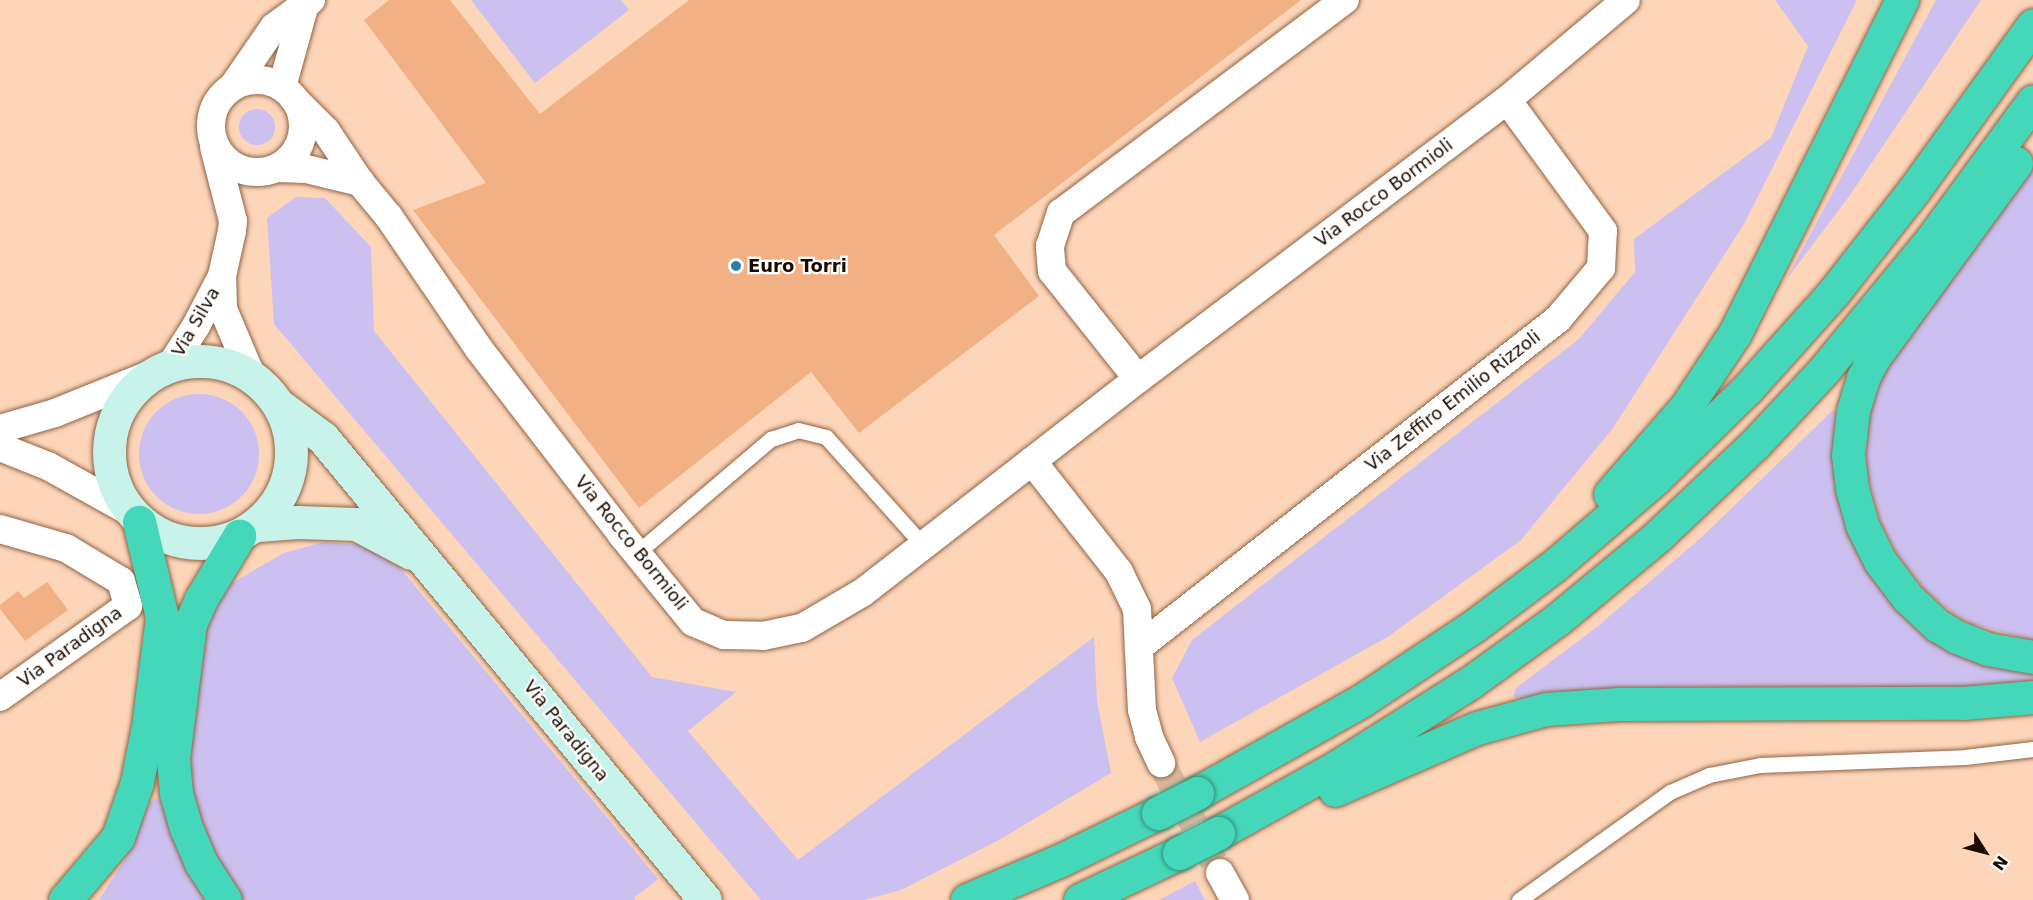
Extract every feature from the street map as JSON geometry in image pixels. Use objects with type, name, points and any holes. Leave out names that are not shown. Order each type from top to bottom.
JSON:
[{"type":"highway","points":[[1500,607],[1538,571],[1625,478],[1705,381],[1767,274],[1902,0]]},
{"type":"highway","points":[[967,900],[1059,861],[1158,813],[1361,701],[1500,607],[1554,566],[1632,500],[1703,434],[1770,364],[1869,249],[2033,25]]},
{"type":"highway","points":[[1080,900],[1204,841],[1335,768],[1471,682],[1558,620],[1659,535],[1755,444],[1837,355],[1931,240],[2033,101]]},
{"type":"highway","points":[[2033,126],[2019,158],[1874,357],[1863,378],[1853,411],[1848,455],[1852,489],[1862,525],[1880,561],[1908,598],[1937,625],[1957,637],[1988,649],[2033,657]]},
{"type":"highway","points":[[65,900],[118,837],[137,782],[148,726],[162,617],[134,517]]},
{"type":"highway","points":[[225,900],[201,863],[183,822],[176,793],[173,758],[190,624],[201,599],[249,530]]},
{"type":"highway","points":[[1204,841],[1299,807],[1383,767],[1477,728],[1546,709],[1619,704],[1963,703],[2033,697]]},
{"type":"street","points":[[1138,379],[1052,271],[1050,246],[1061,213],[1345,0]]},
{"type":"street","name":"Via Rocco Bormioli","points":[[288,92],[326,131],[360,182],[389,217],[479,349],[693,621],[724,635],[763,636],[802,628],[841,607],[1507,100],[1626,0]]},
{"type":"street","points":[[233,221],[213,144],[210,126],[213,109],[221,95],[234,85],[274,27],[308,2]]},
{"type":"street","points":[[288,92],[308,2]]},
{"type":"street","points":[[222,276],[233,221],[270,170],[295,151],[303,128],[301,112],[288,92],[267,81],[250,80],[234,85]]},
{"type":"street","name":"Via Zeffiro Emilio Rizzoli","points":[[1139,647],[1558,319],[1601,268],[1603,231],[1507,100]]},
{"type":"street","points":[[213,144],[232,166],[270,170],[306,169],[360,182]]},
{"type":"street","name":"Via Silva","points":[[163,368],[196,326],[222,276]]},
{"type":"street","name":"Via Silva","points":[[222,276],[223,309],[251,375]]},
{"type":"street","name":"Via Paradigna","points":[[0,429],[55,413],[163,368],[208,361],[226,364],[251,375],[280,406],[323,438],[705,900]]},
{"type":"street","name":"Via Paradigna","points":[[134,517],[113,484],[108,452],[113,421],[130,393],[163,368]]},
{"type":"street","name":"Via Paradigna","points":[[249,530],[279,500],[291,470],[291,437],[280,406]]},
{"type":"street","name":"Via Paradigna","points":[[0,447],[48,466],[169,540],[205,545],[249,530],[298,522],[356,524],[426,561]]},
{"type":"street","points":[[1032,461],[1119,572],[1137,609],[1142,710],[1149,737],[1161,763]]},
{"type":"street","name":"Via Paradigna","points":[[0,529],[66,548],[121,581],[128,606],[0,697]]},
{"type":"street","points":[[1220,873],[1235,900]]},
{"type":"lane","points":[[638,552],[771,439],[798,430],[826,437],[923,545]]},
{"type":"lane","points":[[1519,900],[1670,792],[1709,776],[1760,765],[1965,757],[2033,749]]},
{"type":"shaded area","points":[[471,0],[621,0],[629,10],[535,83]]},
{"type":"shaded area","points":[[1775,0],[1857,0],[1744,224],[1613,428],[1521,540],[1389,636],[1200,742],[1172,678],[1192,640],[1579,339],[1635,272],[1634,239],[1771,138],[1808,46]]},
{"type":"shaded area","points":[[1936,0],[1981,0],[1850,195],[1786,280]]},
{"type":"shaded area","points":[[257,109],[270,114],[275,127],[270,140],[257,145],[244,140],[239,127],[244,114]]},
{"type":"shaded area","points":[[2033,162],[2033,640],[1972,624],[1956,615],[1927,592],[1900,558],[1881,523],[1866,461],[1869,415],[1881,375]]},
{"type":"shaded area","points":[[296,197],[325,198],[371,247],[374,331],[652,677],[736,692],[688,731],[798,860],[1094,637],[1097,701],[1111,773],[999,840],[901,890],[864,900],[761,900],[274,324],[267,218]]},
{"type":"shaded area","points":[[199,394],[222,399],[241,412],[254,431],[259,454],[254,477],[241,496],[222,509],[199,514],[176,509],[157,496],[144,477],[139,454],[144,431],[157,412],[176,399]]},
{"type":"shaded area","points":[[1834,409],[1866,564],[2033,672],[2033,685],[1520,699],[1513,697],[1516,688],[1598,626],[1703,536]]},
{"type":"shaded area","points":[[324,542],[362,545],[400,568],[658,879],[634,898],[635,900],[242,900],[219,868],[199,824],[187,765],[201,649],[207,622],[219,598],[232,583],[284,553]]},
{"type":"shaded area","points":[[155,799],[162,801],[206,900],[99,900],[126,858],[150,802]]},
{"type":"shaded area","points":[[1195,881],[1205,900],[1159,900]]},
{"type":"building","name":"Euro Torri","points":[[389,0],[450,0],[540,114],[689,0],[1301,0],[994,235],[1039,296],[859,433],[811,372],[639,508],[413,210],[486,183],[364,20]]},
{"type":"building","points":[[47,582],[68,610],[25,641],[0,609],[0,605],[18,591],[24,598]]},
{"type":"tunnel","points":[[1161,763],[1220,873]]},
{"type":"place","name":"Euro Torri","points":[[736,266]]}]
